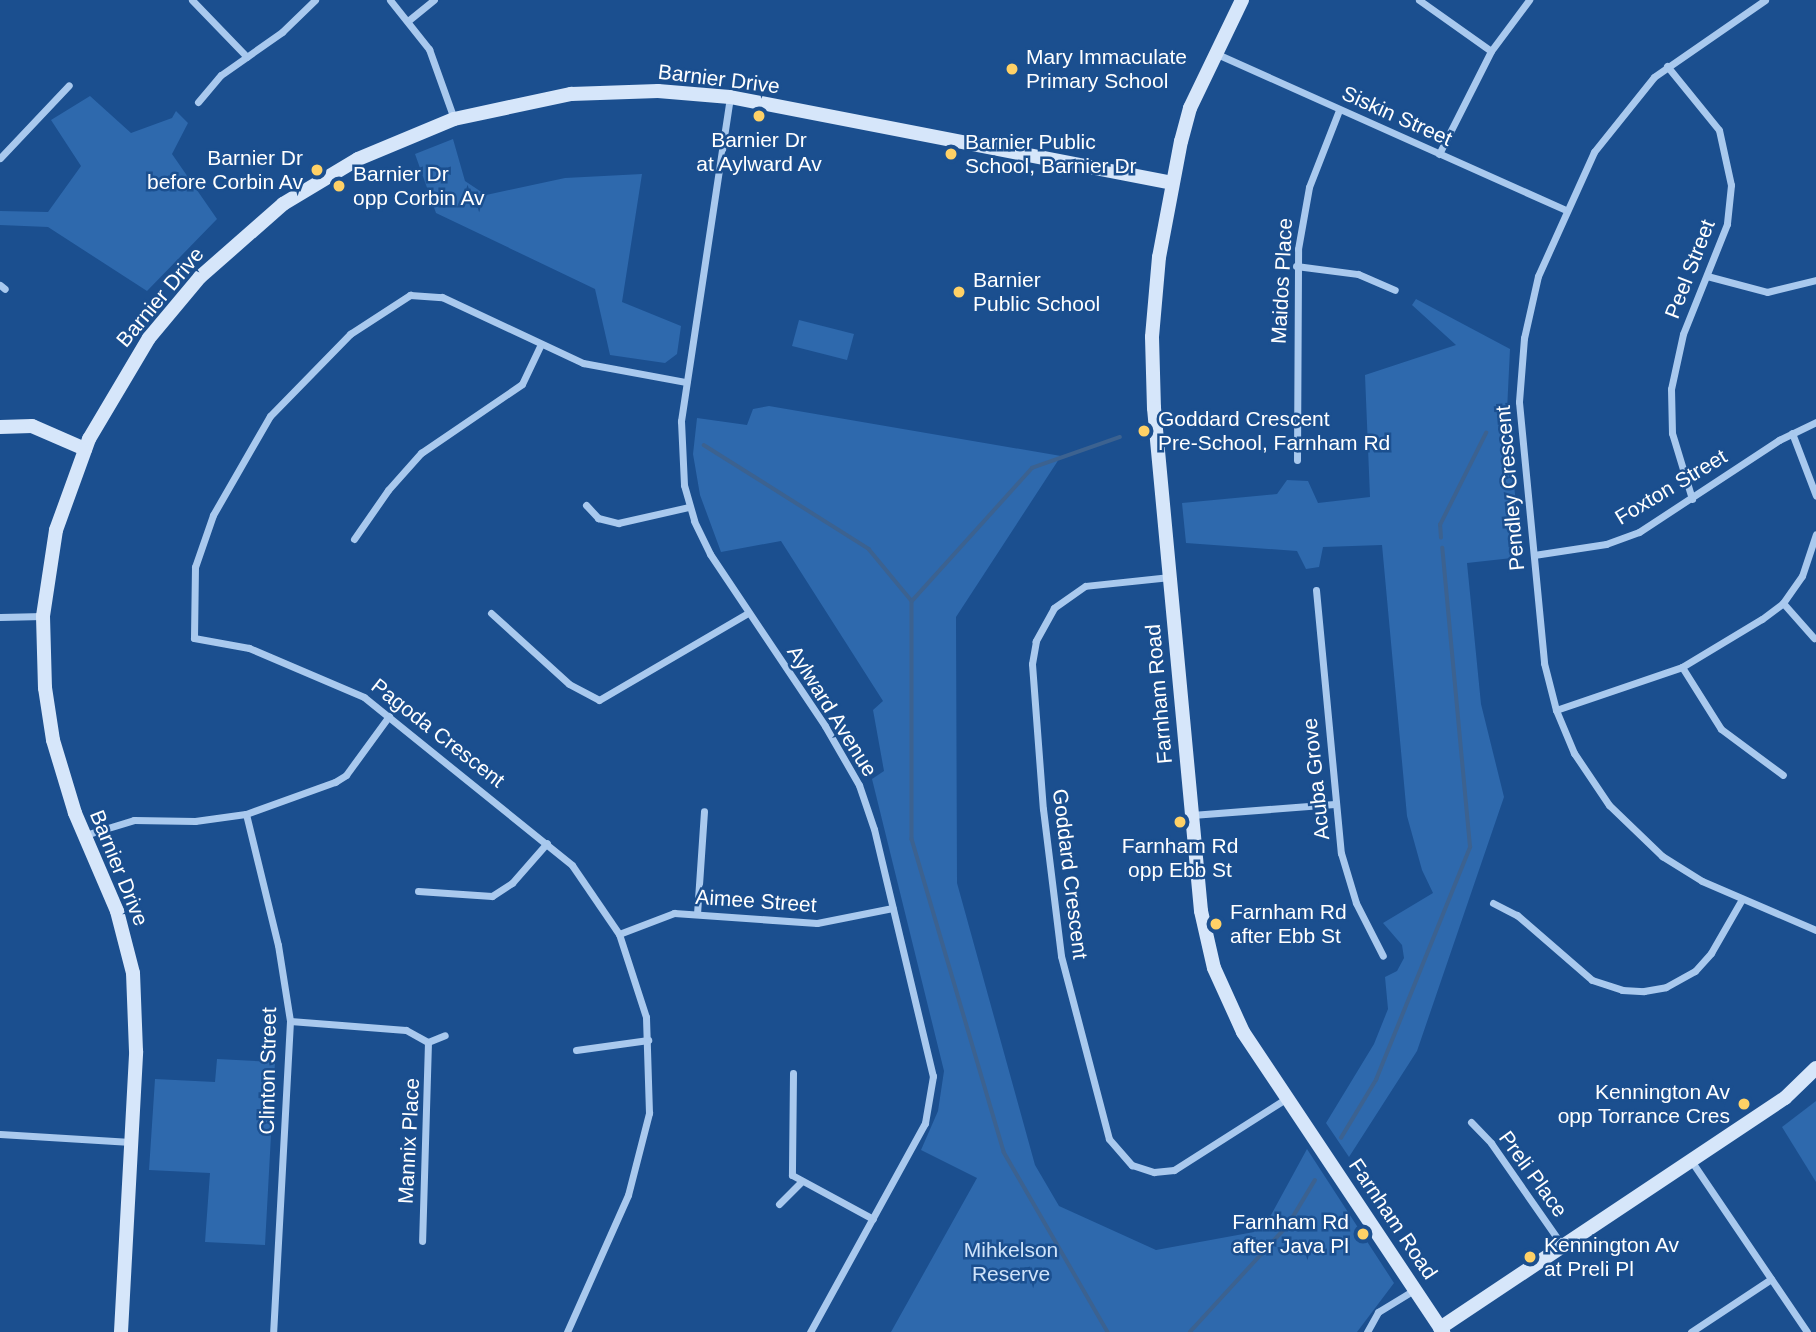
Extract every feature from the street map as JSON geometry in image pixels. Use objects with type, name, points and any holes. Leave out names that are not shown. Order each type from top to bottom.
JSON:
[{"type":"street","points":[[192,0],[247,57]]},
{"type":"street","points":[[198,102],[211,84],[282,32],[315,0]]},
{"type":"street","points":[[390,0],[409,20],[429,49],[454,118]]},
{"type":"street","points":[[409,20],[434,0]]},
{"type":"street","name":"Farnham Road","points":[[1242,0],[1190,108],[1171,183],[1152,337],[1170,577],[1201,911],[1214,968],[1243,1032],[1442,1330]]},
{"type":"street","points":[[1419,0],[1491,51]]},
{"type":"street","points":[[1439,154],[1491,51],[1529,0]]},
{"type":"street","name":"Pendley Crescent","points":[[1765,0],[1667,66],[1606,133],[1564,209],[1532,294],[1520,367],[1521,426],[1544,663],[1556,710],[1587,775],[1634,833],[1684,871],[1742,900],[1816,930]]},
{"type":"street","name":"Siskin Street","points":[[1217,54],[1564,209]]},
{"type":"street","name":"Peel Street","points":[[1667,66],[1709,115],[1727,156],[1729,213],[1683,334],[1671,389],[1674,444],[1692,499]]},
{"type":"street","points":[[0,158],[69,85]]},
{"type":"street","name":"Barnier Drive","points":[[121,1332],[137,1029],[133,973],[117,911],[64,784],[49,724],[43,616],[56,530],[85,449],[149,338],[226,252],[283,204],[335,171],[454,118],[571,94],[658,91],[730,97],[1171,183]]},
{"type":"street","name":"Aylward Avenue","points":[[730,97],[686,382],[680,444],[689,507],[710,554],[850,765],[867,805],[932,1060],[932,1091],[925,1123],[810,1332]]},
{"type":"street","name":"Maidos Place","points":[[1297,460],[1296,266],[1309,187],[1339,110]]},
{"type":"street","points":[[1296,266],[1357,274],[1395,290]]},
{"type":"street","points":[[1707,276],[1768,292],[1816,281]]},
{"type":"street","name":"Pagoda Crescent","points":[[567,1332],[620,1215],[642,1152],[650,1091],[648,1040],[641,994],[620,934],[588,885],[547,843],[354,691],[275,658],[194,638],[195,567],[213,515],[270,416],[323,358],[394,302],[410,295],[432,294],[583,363],[686,382]]},
{"type":"street","points":[[354,539],[388,489],[421,453],[523,384],[541,344]]},
{"type":"street","name":"Foxton Street","points":[[1534,555],[1623,539],[1692,499],[1792,433],[1816,422]]},
{"type":"street","points":[[0,426],[32,426],[85,449]]},
{"type":"street","points":[[1792,433],[1816,496]]},
{"type":"street","points":[[586,505],[598,518],[618,523],[689,507]]},
{"type":"street","points":[[1556,710],[1682,667],[1783,603],[1802,576],[1816,534]]},
{"type":"street","name":"Goddard Crescent","points":[[1170,577],[1085,586],[1054,608],[1036,641],[1032,664],[1042,809],[1061,956],[1109,1139],[1132,1165],[1154,1172],[1174,1170],[1287,1098]]},
{"type":"street","name":"Acuba Grove","points":[[1316,590],[1335,804],[1352,891],[1383,956]]},
{"type":"street","points":[[1783,603],[1814,638]]},
{"type":"street","points":[[491,613],[569,684],[599,700],[748,612]]},
{"type":"street","points":[[0,617],[43,616]]},
{"type":"street","points":[[1682,667],[1721,729],[1783,775]]},
{"type":"street","points":[[85,835],[134,820],[195,821],[246,814],[346,775],[389,716]]},
{"type":"street","points":[[1191,815],[1335,804]]},
{"type":"street","points":[[697,914],[704,811]]},
{"type":"street","name":"Clinton Street","points":[[246,814],[278,946],[290,1021],[274,1332]]},
{"type":"street","points":[[418,891],[492,896],[512,883],[547,843]]},
{"type":"street","points":[[1493,902],[1517,915],[1592,980],[1622,990],[1644,991],[1666,987],[1695,971],[1742,900]]},
{"type":"street","name":"Aimee Street","points":[[620,934],[660,916],[697,914],[817,923],[893,908]]},
{"type":"street","points":[[290,1021],[406,1030],[428,1042],[445,1035]]},
{"type":"street","points":[[576,1050],[648,1040]]},
{"type":"street","name":"Mannix Place","points":[[422,1241],[428,1042]]},
{"type":"street","points":[[1442,1330],[1786,1098],[1816,1069]]},
{"type":"street","points":[[793,1073],[790,1164],[800,1183],[873,1219]]},
{"type":"street","name":"Preli Place","points":[[1471,1122],[1492,1143],[1564,1248]]},
{"type":"street","points":[[0,1134],[132,1142]]},
{"type":"street","points":[[1692,1162],[1807,1332]]},
{"type":"street","points":[[779,1204],[800,1183]]},
{"type":"street","points":[[1691,1332],[1771,1279]]},
{"type":"street","points":[[1367,1332],[1378,1312],[1415,1289]]},
{"type":"green space","points":[[90,96],[131,133],[172,118],[176,111],[188,123],[172,154],[217,219],[147,291],[48,227],[0,225],[0,211],[48,212],[81,166],[51,120]]},
{"type":"green space","points":[[453,139],[465,181],[486,195],[565,178],[642,174],[622,302],[681,326],[677,354],[665,363],[610,355],[595,289],[436,213],[415,154]]},
{"type":"green space","points":[[1416,299],[1510,349],[1507,411],[1521,557],[1467,563],[1481,704],[1504,797],[1417,1051],[1349,1157],[1326,1123],[1374,1044],[1388,1009],[1385,977],[1397,971],[1404,958],[1402,945],[1383,923],[1433,893],[1422,870],[1407,816],[1382,545],[1323,547],[1319,567],[1306,569],[1297,551],[1186,543],[1182,503],[1277,494],[1287,480],[1308,481],[1318,503],[1370,497],[1365,375],[1456,345],[1412,305]]},
{"type":"green space","points":[[799,320],[854,334],[847,360],[792,346]]},
{"type":"green space","name":"Mihkelson Reserve","points":[[769,406],[1061,456],[956,617],[957,883],[1035,1165],[1059,1206],[1156,1250],[1254,1232],[1271,1215],[1307,1149],[1394,1283],[1357,1332],[891,1332],[977,1178],[921,1150],[938,1111],[944,1071],[872,779],[884,771],[873,710],[883,701],[781,541],[721,552],[700,495],[693,454],[697,418],[747,425],[753,409]]},
{"type":"green space","points":[[217,1059],[275,1062],[265,1245],[205,1242],[210,1173],[149,1170],[155,1079],[215,1082]]},
{"type":"green space","points":[[1816,1101],[1816,1182],[1782,1127]]},
{"type":"waterway","points":[[1441,538],[1440,525],[1486,433]]},
{"type":"waterway","points":[[912,601],[1032,468],[1120,437]]},
{"type":"waterway","points":[[704,445],[869,549],[912,601],[912,839],[1004,1152],[1108,1332]]},
{"type":"waterway","points":[[1341,1138],[1376,1080],[1470,847],[1442,548]]},
{"type":"waterway","points":[[1190,1332],[1288,1225],[1315,1180]]},
{"type":"place","name":"Mary Immaculate Primary School","points":[[1012,69]]},
{"type":"place","name":"Barnier Dr at Aylward Av","points":[[759,116]]},
{"type":"place","name":"Barnier Public School, Barnier Dr","points":[[951,154]]},
{"type":"place","name":"Barnier Dr before Corbin Av","points":[[317,170]]},
{"type":"place","name":"Barnier Dr opp Corbin Av","points":[[339,186]]},
{"type":"place","name":"Barnier Public School","points":[[959,292]]},
{"type":"place","name":"Goddard Crescent Pre-School, Farnham Rd","points":[[1144,431]]},
{"type":"place","name":"Farnham Rd opp Ebb St","points":[[1180,822]]},
{"type":"place","name":"Farnham Rd after Ebb St","points":[[1216,924]]},
{"type":"place","name":"Kennington Av opp Torrance Cres","points":[[1744,1104]]},
{"type":"place","name":"Farnham Rd after Java Pl","points":[[1363,1234]]},
{"type":"place","name":"Kennington Av at Preli Pl","points":[[1530,1257]]}]
